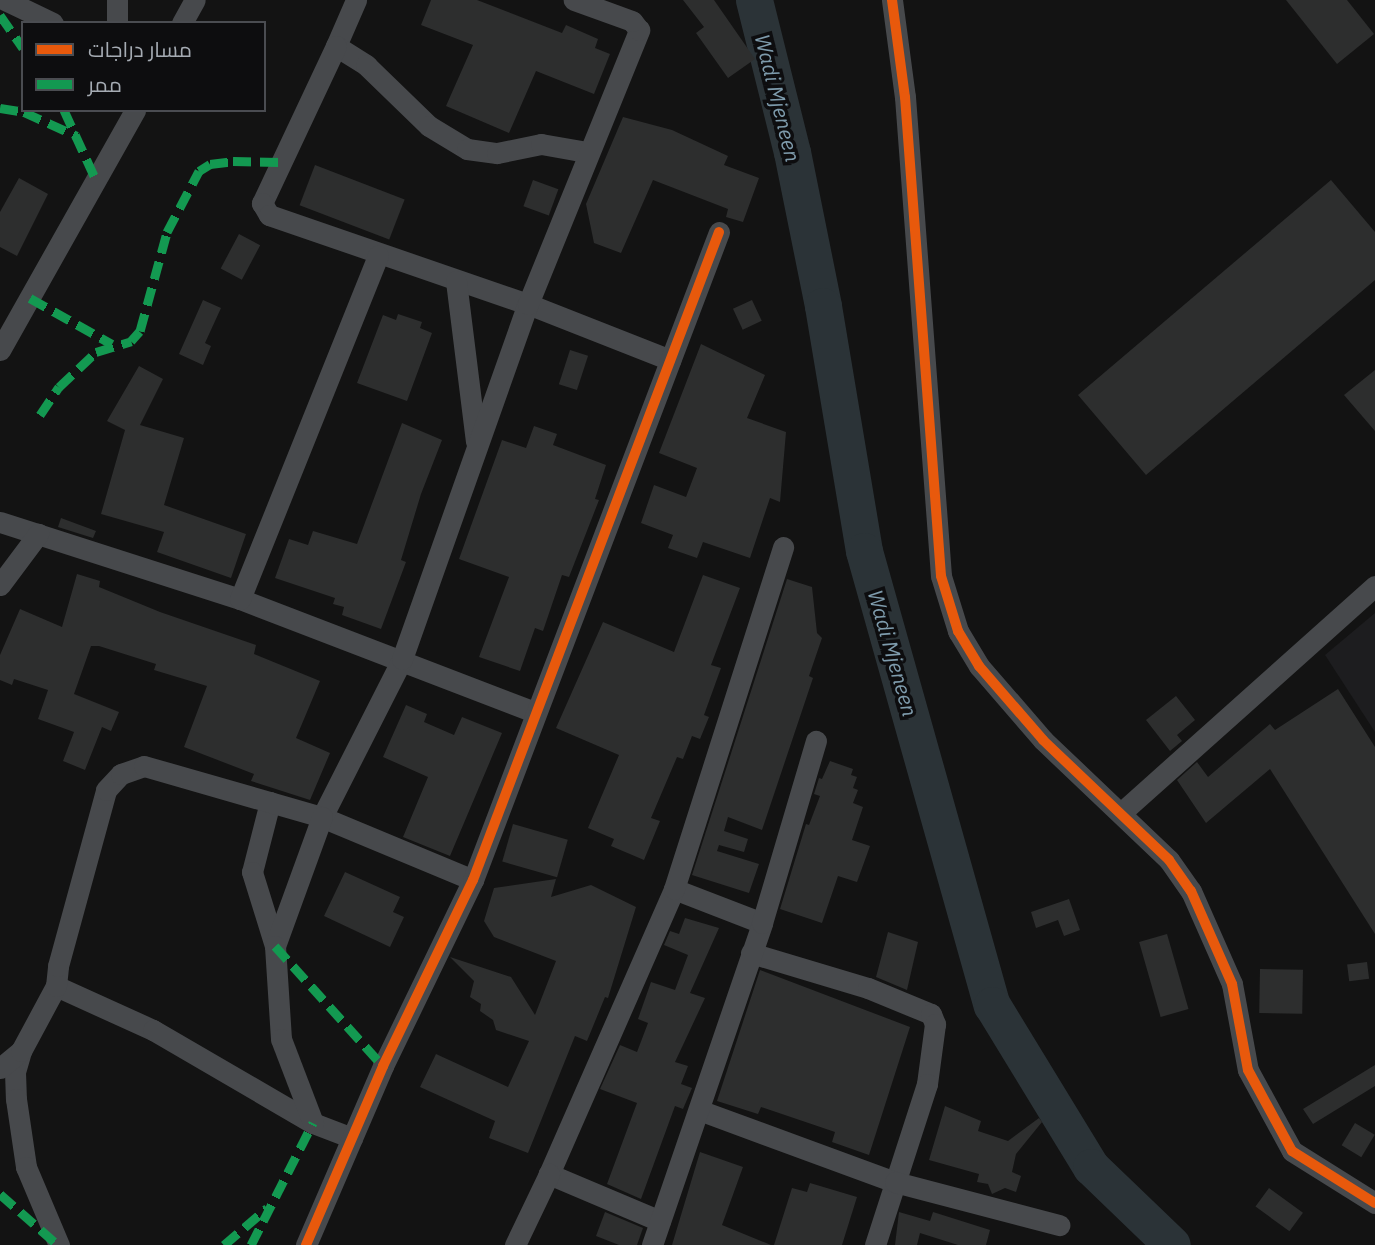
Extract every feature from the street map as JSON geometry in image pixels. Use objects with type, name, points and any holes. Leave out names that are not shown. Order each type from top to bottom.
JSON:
[{"type":"street","points":[[5,0],[49,21]]},
{"type":"street","points":[[117,0],[117,21]]},
{"type":"street","points":[[183,21],[195,0]]},
{"type":"street","points":[[356,0],[262,203],[269,215],[378,256],[528,304],[670,360]]},
{"type":"street","points":[[275,946],[322,817],[402,659],[528,304],[587,152],[639,30],[632,21],[574,0]]},
{"type":"street","points":[[892,0],[905,97],[942,576],[958,631],[979,666],[1044,740],[1169,860],[1191,891],[1232,985],[1248,1070],[1292,1150],[1375,1203]]},
{"type":"street","points":[[336,46],[366,65],[429,126],[467,149],[497,153],[541,144],[587,152]]},
{"type":"street","points":[[0,350],[134,112]]},
{"type":"street","points":[[306,1245],[352,1138],[473,880],[534,712],[719,232]]},
{"type":"street","points":[[240,599],[378,256]]},
{"type":"street","points":[[456,281],[477,449]]},
{"type":"street","points":[[0,523],[240,599],[402,659],[534,712]]},
{"type":"street","points":[[0,585],[38,534]]},
{"type":"street","points":[[514,1245],[549,1174],[674,889],[783,547]]},
{"type":"street","points":[[1122,812],[1375,586]]},
{"type":"street","points":[[652,1245],[762,923],[816,741]]},
{"type":"street","points":[[59,1245],[26,1167],[16,1099],[15,1072],[21,1051],[56,986],[106,790],[121,774],[144,766],[322,817],[473,880]]},
{"type":"street","points":[[270,802],[252,872],[275,946],[281,1039],[313,1123]]},
{"type":"street","points":[[674,889],[762,923]]},
{"type":"street","points":[[751,953],[868,989],[931,1014],[936,1037],[927,1084],[875,1245]]},
{"type":"street","points":[[56,986],[153,1030],[313,1123],[352,1138]]},
{"type":"street","points":[[0,1068],[21,1051]]},
{"type":"street","points":[[699,1110],[895,1182],[1059,1225]]},
{"type":"street","points":[[549,1174],[660,1221]]},
{"type":"shaded area","points":[[1375,613],[1375,732],[1325,655]]},
{"type":"building","points":[[431,0],[477,0],[562,33],[566,25],[598,39],[595,48],[610,54],[594,94],[536,71],[509,133],[446,106],[473,45],[421,25]]},
{"type":"building","points":[[683,0],[714,0],[755,59],[728,78],[696,33],[704,27]]},
{"type":"building","points":[[1286,0],[1347,0],[1374,34],[1337,64]]},
{"type":"building","points":[[623,117],[672,130],[728,156],[724,165],[759,178],[743,222],[726,217],[728,209],[653,180],[621,253],[594,243],[586,204]]},
{"type":"building","points":[[315,165],[405,199],[389,240],[300,205]]},
{"type":"building","points":[[19,178],[48,194],[17,256],[0,247],[0,212]]},
{"type":"building","points":[[533,180],[558,189],[549,216],[523,206]]},
{"type":"building","points":[[1331,180],[1375,232],[1375,280],[1146,475],[1078,395]]},
{"type":"building","points":[[239,234],[260,245],[242,280],[221,268]]},
{"type":"building","points":[[203,300],[221,308],[205,343],[211,346],[203,365],[179,354]]},
{"type":"building","points":[[752,300],[762,321],[743,330],[733,309]]},
{"type":"building","points":[[398,314],[422,322],[420,328],[432,333],[407,401],[357,383],[383,315],[396,320]]},
{"type":"building","points":[[701,344],[765,375],[747,418],[786,432],[780,502],[770,498],[750,558],[703,542],[697,558],[668,548],[673,535],[641,523],[654,485],[686,497],[697,468],[659,453]]},
{"type":"building","points":[[570,350],[588,356],[577,390],[559,384]]},
{"type":"building","points":[[139,366],[163,379],[140,425],[184,438],[164,505],[246,534],[231,578],[157,552],[164,532],[101,514],[125,430],[107,421]]},
{"type":"building","points":[[1375,370],[1375,431],[1344,395]]},
{"type":"building","points":[[402,423],[442,440],[421,494],[401,560],[406,562],[381,629],[342,615],[344,607],[333,604],[335,598],[275,578],[289,539],[308,545],[313,531],[357,544]]},
{"type":"building","points":[[534,426],[557,434],[553,445],[606,465],[595,499],[599,500],[569,577],[562,575],[543,631],[535,628],[520,671],[479,657],[509,577],[459,559],[502,440],[526,448]]},
{"type":"building","points":[[61,518],[96,531],[93,538],[58,527]]},
{"type":"building","points":[[77,574],[100,581],[99,587],[160,612],[256,645],[254,654],[320,681],[296,738],[330,753],[310,800],[251,781],[254,774],[184,747],[207,686],[154,670],[156,664],[99,646],[91,646],[74,694],[119,712],[111,731],[102,727],[85,770],[63,761],[74,732],[38,719],[48,690],[14,679],[12,685],[0,680],[0,655],[20,609],[62,627]]},
{"type":"building","points":[[703,575],[740,588],[711,665],[721,668],[704,715],[709,717],[700,739],[692,736],[683,759],[677,757],[651,818],[660,821],[644,860],[611,846],[614,839],[588,828],[619,755],[556,728],[603,622],[674,652]]},
{"type":"building","points":[[787,579],[812,587],[817,633],[822,638],[809,676],[813,678],[762,830],[728,817],[724,831],[748,839],[744,852],[719,845],[717,851],[759,864],[749,893],[692,875]]},
{"type":"building","points":[[1338,689],[1375,747],[1375,934],[1270,769],[1206,823],[1177,780],[1197,762],[1208,777],[1270,724],[1275,730]]},
{"type":"building","points":[[1176,696],[1195,720],[1177,735],[1182,741],[1170,751],[1146,720]]},
{"type":"building","points":[[406,705],[427,714],[424,722],[454,735],[462,717],[502,733],[450,856],[403,837],[428,777],[383,757]]},
{"type":"building","points":[[830,761],[853,769],[851,775],[857,777],[853,788],[858,790],[853,803],[863,807],[852,840],[870,846],[857,882],[838,876],[822,923],[780,909],[806,824],[809,825],[820,796],[814,794],[819,778],[822,779]]},
{"type":"building","points":[[513,824],[568,840],[557,877],[502,861]]},
{"type":"building","points":[[345,872],[400,897],[393,912],[404,917],[390,947],[324,916]]},
{"type":"building","points":[[556,879],[551,897],[591,885],[636,907],[608,998],[605,997],[587,1041],[575,1036],[528,1153],[489,1138],[495,1121],[420,1087],[436,1054],[508,1087],[529,1041],[496,1030],[493,1020],[480,1011],[481,1004],[470,997],[474,981],[450,957],[511,977],[535,1015],[556,961],[494,937],[484,921],[494,888]]},
{"type":"building","points":[[1069,899],[1080,930],[1064,936],[1058,920],[1036,928],[1031,912]]},
{"type":"building","points":[[685,918],[719,928],[690,993],[705,998],[675,1062],[688,1066],[681,1084],[692,1088],[683,1109],[675,1106],[641,1199],[607,1184],[637,1103],[600,1089],[620,1045],[637,1052],[648,1023],[638,1019],[651,982],[675,990],[688,955],[664,945],[670,931],[679,934]]},
{"type":"building","points":[[888,932],[918,942],[907,990],[876,977]]},
{"type":"building","points":[[1167,934],[1188,1009],[1161,1017],[1139,942]]},
{"type":"building","points":[[1367,962],[1369,979],[1349,981],[1347,964]]},
{"type":"building","points":[[1260,969],[1303,970],[1302,1014],[1259,1013]]},
{"type":"building","points":[[760,970],[910,1027],[869,1155],[832,1142],[835,1132],[761,1107],[758,1114],[717,1101]]},
{"type":"building","points":[[1375,1065],[1375,1086],[1313,1124],[1303,1109]]},
{"type":"building","points":[[945,1106],[981,1121],[978,1131],[1008,1141],[1039,1118],[1042,1122],[1016,1154],[1012,1172],[1021,1176],[1016,1192],[1005,1188],[992,1194],[988,1184],[977,1182],[979,1174],[929,1160]]},
{"type":"building","points":[[1355,1123],[1375,1135],[1361,1157],[1342,1145]]},
{"type":"building","points":[[700,1152],[743,1167],[722,1225],[771,1245],[672,1245]]},
{"type":"building","points":[[810,1183],[857,1197],[842,1245],[774,1245],[792,1188],[807,1192]]},
{"type":"building","points":[[1269,1188],[1303,1213],[1289,1231],[1255,1207]]},
{"type":"building","points":[[605,1212],[643,1228],[637,1245],[619,1245],[596,1236]]},
{"type":"building","points":[[899,1212],[930,1221],[933,1212],[990,1230],[986,1245],[958,1245],[920,1233],[917,1245],[895,1245]]},
{"type":"waterway","name":"Wadi Mjeneen","points":[[754,0],[792,152],[823,306],[864,551],[992,1005],[1091,1167],[1172,1245]]},
{"type":"marked path","points":[[0,15],[21,45]]},
{"type":"marked path","points":[[0,108],[21,112]]},
{"type":"marked path","points":[[24,112],[77,136]]},
{"type":"marked path","points":[[65,112],[96,180]]},
{"type":"marked path","points":[[40,415],[59,387],[96,352],[131,341],[140,331],[167,232],[199,171],[210,164],[233,161],[280,162]]},
{"type":"marked path","points":[[30,298],[112,344]]},
{"type":"marked path","points":[[275,946],[383,1066]]},
{"type":"marked path","points":[[251,1245],[313,1123]]},
{"type":"marked path","points":[[0,1194],[58,1245]]},
{"type":"marked path","points":[[224,1245],[267,1208]]},
{"type":"cycle path","points":[[892,0],[905,97],[941,576],[958,631],[979,666],[1043,740],[1169,860],[1191,891],[1232,984],[1248,1070],[1292,1151],[1375,1203]]},
{"type":"cycle path","points":[[306,1245],[383,1066],[473,880],[719,232]]}]
